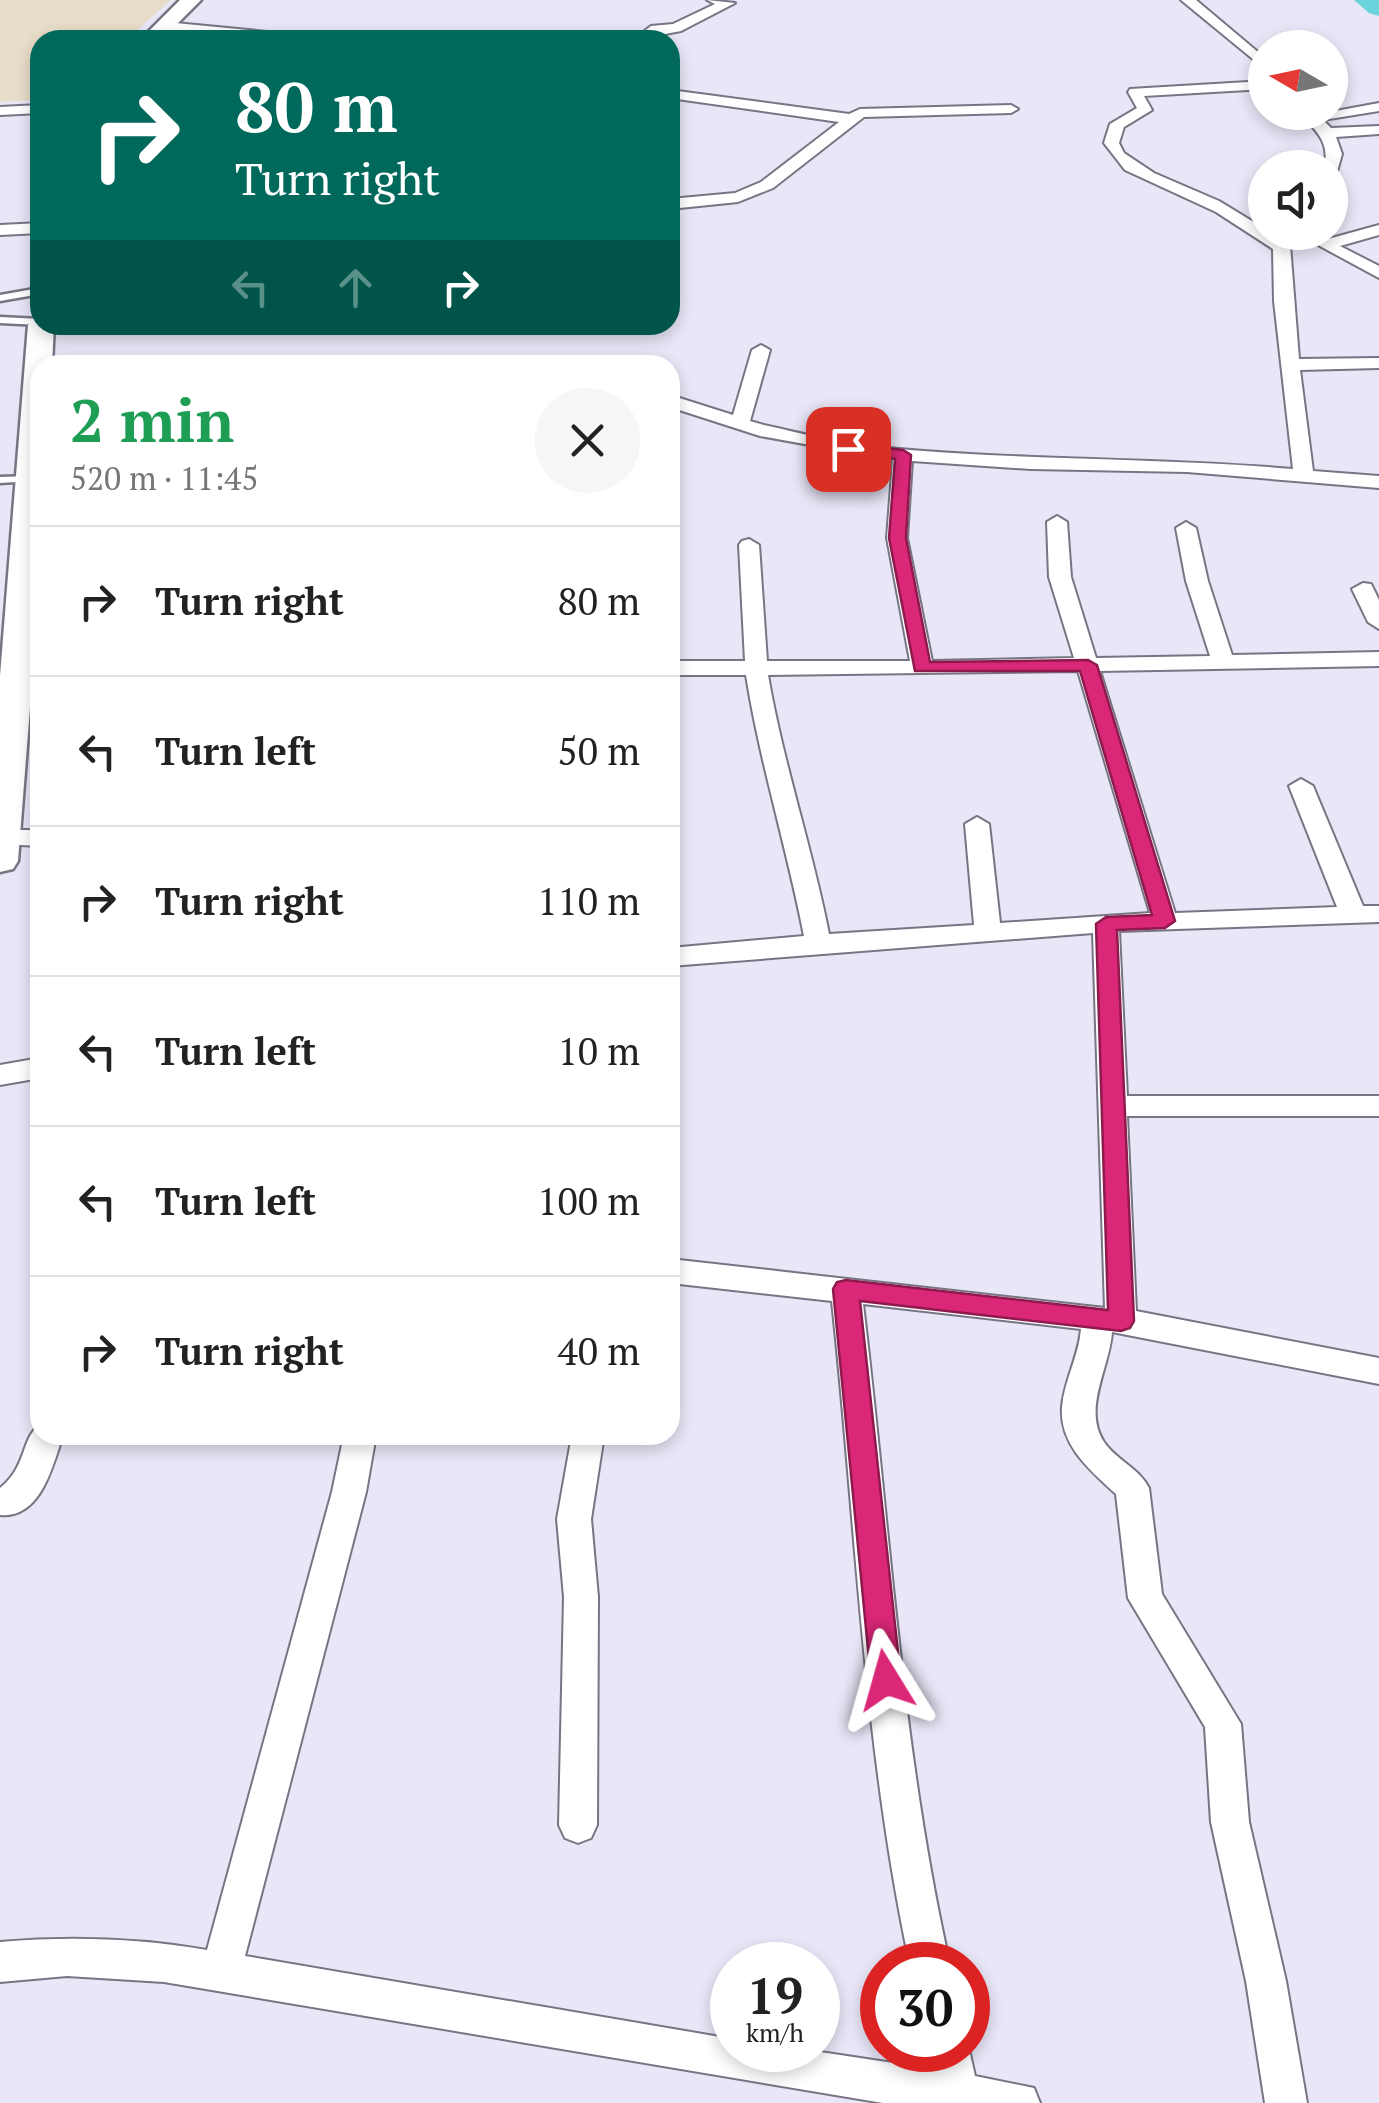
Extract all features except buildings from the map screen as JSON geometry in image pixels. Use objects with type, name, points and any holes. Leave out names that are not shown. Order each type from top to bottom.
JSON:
[{"type":"main road","points":[[161,30],[191,0]]},
{"type":"main road","points":[[0,861],[5,727],[27,676],[27,588],[14,480],[30,433]]},
{"type":"street","points":[[655,30],[676,28],[728,3],[714,0]]},
{"type":"street","points":[[1188,0],[1248,51]]},
{"type":"street","points":[[1248,86],[1134,92],[1146,110],[1116,127],[1111,141],[1116,157],[1129,166],[1248,222]]},
{"type":"street","points":[[680,95],[852,119]]},
{"type":"street","points":[[1348,111],[1379,107]]},
{"type":"street","points":[[680,203],[738,197],[767,186],[860,113],[1011,109]]},
{"type":"street","points":[[0,111],[30,110]]},
{"type":"street","points":[[1324,130],[1335,150]]},
{"type":"street","points":[[1327,133],[1379,130]]},
{"type":"street","points":[[0,230],[30,228]]},
{"type":"street","points":[[1348,239],[1379,230]]},
{"type":"street","points":[[1282,250],[1304,475]]},
{"type":"street","points":[[1339,250],[1379,273]]},
{"type":"street","points":[[740,423],[761,350]]},
{"type":"street","points":[[1291,365],[1379,362]]},
{"type":"street","points":[[680,404],[823,445],[903,455],[1031,463],[1187,466],[1379,482]]},
{"type":"street","points":[[903,455],[897,538],[922,668]]},
{"type":"street","points":[[1058,522],[1060,577],[1165,921]]},
{"type":"street","points":[[1186,528],[1197,581],[1224,663]]},
{"type":"street","points":[[749,545],[756,668],[769,747],[800,849],[818,944]]},
{"type":"street","points":[[1363,589],[1379,622]]},
{"type":"street","points":[[680,668],[922,668],[1379,659]]},
{"type":"street","points":[[680,956],[1106,924],[1366,914],[1301,786]]},
{"type":"street","points":[[977,824],[988,933]]},
{"type":"street","points":[[1,837],[30,838]]},
{"type":"street","points":[[1106,924],[1111,1106],[1109,1320],[1078,1409],[1088,1448],[1132,1488],[1145,1598],[1223,1724],[1230,1822],[1266,1981],[1286,2103]]},
{"type":"street","points":[[0,1075],[30,1070]]},
{"type":"street","points":[[1111,1106],[1374,1112]]},
{"type":"street","points":[[680,1271],[1109,1320],[1379,1371]]},
{"type":"street","points":[[846,1289],[871,1509],[880,1641],[913,1888],[925,1942]]},
{"type":"street","points":[[5,1504],[31,1482],[43,1445]]},
{"type":"street","points":[[221,1971],[257,1846],[357,1445]]},
{"type":"street","points":[[578,1825],[581,1597],[574,1520],[586,1445]]},
{"type":"street","points":[[0,1962],[67,1956],[164,1962],[960,2098],[1019,2103]]},
{"type":"street","points":[[954,2072],[960,2098]]},
{"type":"lane","points":[[0,298],[30,293]]},
{"type":"lane","points":[[0,320],[30,323]]},
{"type":"shaded area","points":[[0,0],[171,0],[137,30],[30,30],[30,100],[0,102]]},
{"type":"waterway","points":[[1368,0],[1379,7]]},
{"type":"route","points":[[848,449],[903,455],[897,538],[922,668],[1088,665],[1165,921],[1106,924],[1121,1321],[846,1289],[886,1680]]}]
